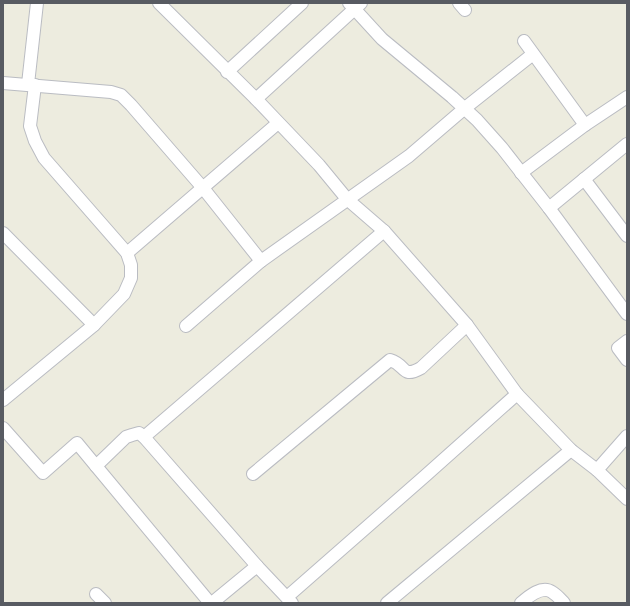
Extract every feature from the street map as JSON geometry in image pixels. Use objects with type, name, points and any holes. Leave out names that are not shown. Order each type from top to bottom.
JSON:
[{"type":"street","points":[[3,400],[94,325],[124,294],[131,278],[131,265],[127,253],[44,158],[34,141],[30,126],[31,85],[37,3]]},
{"type":"street","points":[[159,3],[227,72],[256,99],[319,165],[347,199],[384,231],[467,325],[517,394],[571,450],[597,470],[627,499]]},
{"type":"street","points":[[227,72],[302,3]]},
{"type":"street","points":[[256,99],[355,5],[382,39],[465,108],[502,148],[549,208],[627,314]]},
{"type":"street","points":[[524,41],[585,125]]},
{"type":"street","points":[[186,326],[261,261],[409,156],[465,108],[532,54]]},
{"type":"street","points":[[3,83],[111,92],[121,95],[132,105],[203,188],[261,261]]},
{"type":"street","points":[[521,173],[585,125],[627,97]]},
{"type":"street","points":[[127,253],[278,123]]},
{"type":"street","points":[[549,208],[627,144]]},
{"type":"street","points":[[584,179],[627,236]]},
{"type":"street","points":[[144,437],[384,231]]},
{"type":"street","points":[[3,233],[94,325]]},
{"type":"street","points":[[253,474],[390,360],[397,362],[406,371],[413,373],[421,368],[467,325]]},
{"type":"street","points":[[627,341],[618,348],[627,360]]},
{"type":"street","points":[[96,466],[126,437],[139,433],[257,566],[290,600],[517,394]]},
{"type":"street","points":[[3,428],[43,473],[77,443],[211,603],[257,566]]},
{"type":"street","points":[[597,470],[627,436]]},
{"type":"street","points":[[387,603],[571,450]]},
{"type":"street","points":[[521,603],[537,592],[545,589],[552,592],[564,603]]}]
